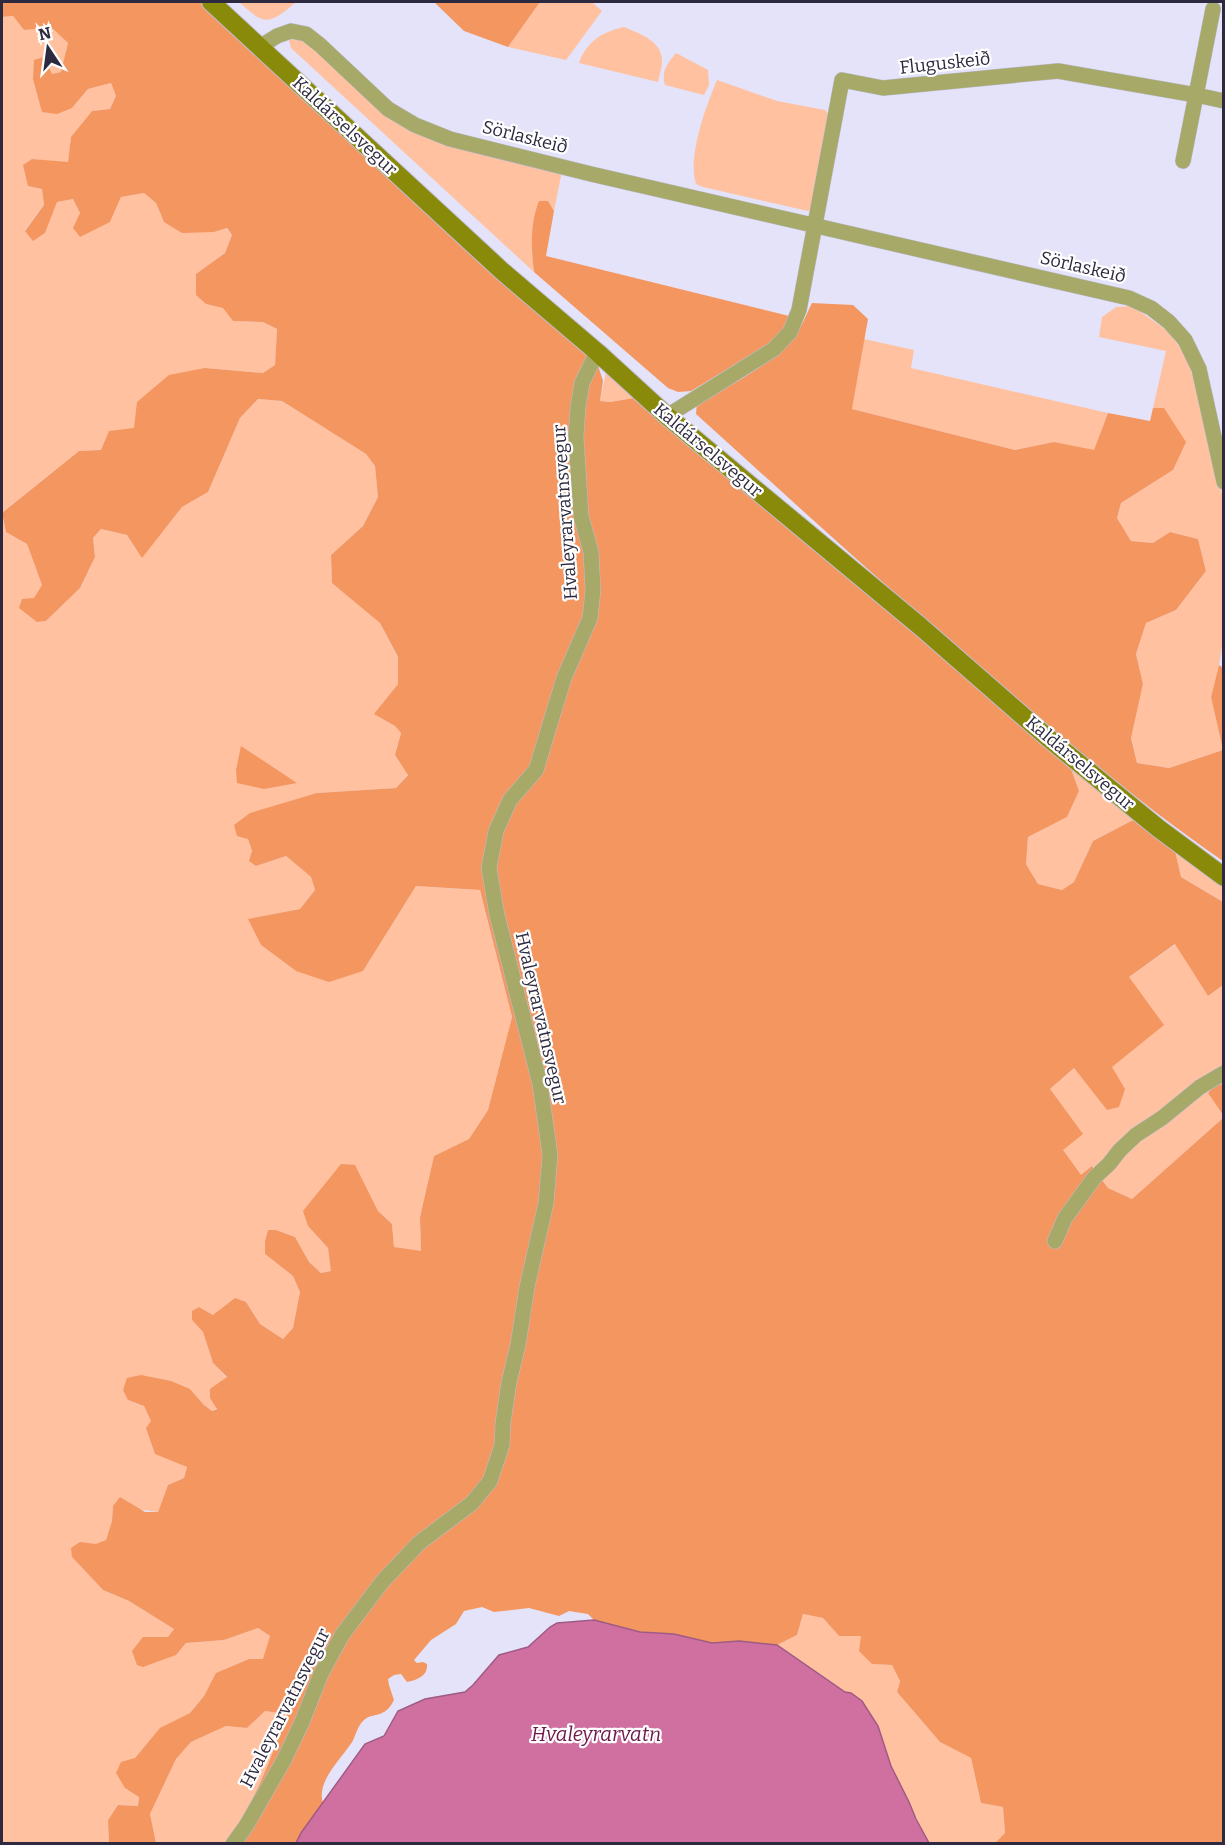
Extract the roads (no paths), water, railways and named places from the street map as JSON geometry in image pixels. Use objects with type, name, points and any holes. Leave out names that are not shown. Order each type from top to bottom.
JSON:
[{"type":"street","name":"Kaldárselsvegur","points":[[211,2],[502,271],[597,352],[667,416],[921,627],[1047,737],[1158,828],[1224,877]]},
{"type":"street","points":[[1183,161],[1213,9]]},
{"type":"street","name":"Sörlaskeið","points":[[261,46],[276,36],[291,31],[306,34],[388,109],[415,125],[450,139],[591,174],[1130,298],[1150,308],[1169,322],[1185,340],[1199,369],[1224,482]]},
{"type":"street","name":"Fluguskeið","points":[[816,225],[842,80],[883,88],[1058,71],[1196,94],[1224,101]]},
{"type":"street","points":[[667,416],[754,363],[774,349],[790,332],[799,310],[816,225]]},
{"type":"street","name":"Hvaleyrarvatnsvegur","points":[[233,1844],[284,1760],[321,1674],[342,1635],[382,1582],[419,1543],[471,1503],[481,1492],[490,1481],[502,1445],[508,1382],[518,1346],[527,1287],[546,1203],[550,1155],[540,1084],[497,915],[489,868],[496,831],[510,800],[536,770],[564,678],[590,618],[591,552],[581,516],[576,437],[582,383],[597,352]]},
{"type":"street","points":[[1055,1242],[1065,1218],[1094,1178],[1109,1164],[1119,1150],[1200,1087],[1224,1073]]},
{"type":"water","name":"Hvaleyrarvatn","points":[[594,1620],[640,1632],[674,1634],[712,1643],[739,1641],[777,1645],[845,1692],[851,1693],[862,1701],[878,1726],[891,1766],[929,1843],[296,1843],[365,1744],[384,1736],[398,1711],[425,1699],[465,1692],[499,1655],[528,1647],[557,1623]]}]
